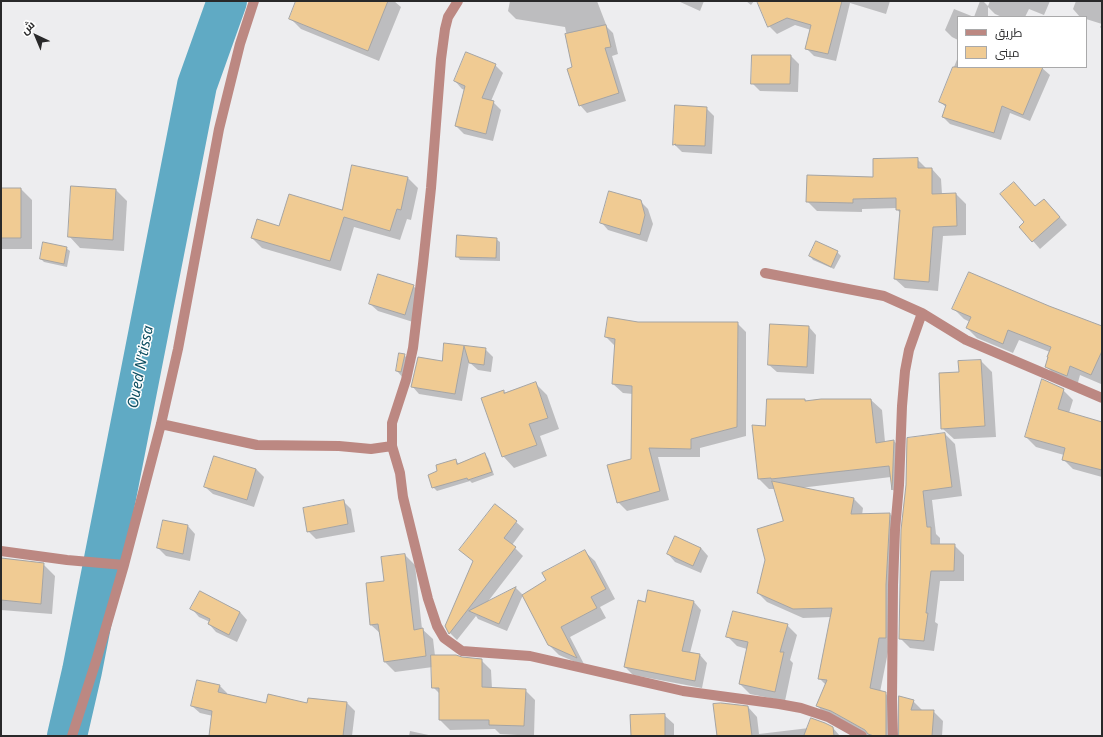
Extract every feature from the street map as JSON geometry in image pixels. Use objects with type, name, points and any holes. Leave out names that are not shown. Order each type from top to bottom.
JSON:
[{"type":"street","points":[[72,736],[97,658],[124,565],[161,424],[179,341],[219,129],[240,44],[254,1]]},
{"type":"street","points":[[458,1],[448,17],[441,58],[431,188],[413,348],[406,380],[392,423],[392,446],[400,473],[403,497],[428,599],[437,626],[444,638],[462,651],[530,656],[683,691],[800,708],[828,717],[862,736]]},
{"type":"street","points":[[765,273],[884,296],[922,313],[966,340],[1102,398]]},
{"type":"street","points":[[893,736],[893,592],[902,406],[905,371],[909,350],[922,313]]},
{"type":"street","points":[[161,424],[257,444],[339,446],[371,449],[392,446]]},
{"type":"street","points":[[1,551],[67,560],[124,565]]},
{"type":"building","points":[[296,1],[388,1],[368,51],[289,19]]},
{"type":"building","points":[[757,1],[842,1],[828,54],[805,49],[811,25],[787,18],[768,27]]},
{"type":"building","points":[[606,25],[611,47],[605,48],[619,93],[579,106],[567,69],[572,67],[565,34]]},
{"type":"building","points":[[466,52],[496,64],[482,98],[494,101],[486,134],[455,126],[465,86],[454,81]]},
{"type":"building","points":[[752,55],[791,55],[790,84],[751,84]]},
{"type":"building","points":[[953,67],[1043,68],[1023,115],[1002,106],[994,133],[942,117],[946,105],[939,102]]},
{"type":"building","points":[[675,105],[707,107],[705,146],[673,145]]},
{"type":"building","points":[[918,158],[918,168],[932,168],[932,194],[956,193],[957,226],[933,227],[929,282],[894,279],[900,210],[896,210],[896,198],[853,199],[853,203],[806,202],[807,175],[873,177],[873,159]]},
{"type":"building","points":[[352,165],[408,177],[401,210],[397,209],[390,231],[344,217],[330,261],[251,238],[257,219],[279,226],[289,194],[342,210]]},
{"type":"building","points":[[1014,182],[1035,206],[1044,199],[1060,217],[1032,242],[1019,227],[1024,222],[1000,194]]},
{"type":"building","points":[[71,186],[116,189],[113,240],[68,237]]},
{"type":"building","points":[[1,188],[21,188],[21,238],[1,238]]},
{"type":"building","points":[[609,191],[641,200],[645,215],[640,235],[600,223]]},
{"type":"building","points":[[457,235],[497,238],[496,258],[456,257]]},
{"type":"building","points":[[816,241],[838,251],[831,267],[809,256]]},
{"type":"building","points":[[43,242],[67,247],[64,264],[40,259]]},
{"type":"building","points":[[969,272],[1049,306],[1102,326],[1102,351],[1091,375],[1070,366],[1067,376],[1045,367],[1051,347],[1008,330],[1003,344],[966,328],[971,317],[952,309]]},
{"type":"building","points":[[378,274],[414,285],[405,315],[369,304]]},
{"type":"building","points":[[608,317],[638,322],[738,322],[737,427],[691,439],[691,449],[649,448],[660,491],[617,503],[607,465],[631,459],[632,386],[612,384],[615,339],[605,337]]},
{"type":"building","points":[[770,324],[809,326],[807,367],[768,365]]},
{"type":"building","points":[[444,343],[486,348],[484,365],[469,363],[464,346],[455,394],[411,387],[418,357],[442,361]]},
{"type":"building","points":[[399,353],[405,354],[401,372],[396,371]]},
{"type":"building","points":[[981,360],[985,426],[941,429],[939,373],[959,372],[958,361]]},
{"type":"building","points":[[1042,379],[1064,389],[1058,409],[1102,422],[1102,470],[1062,460],[1065,448],[1025,437]]},
{"type":"building","points":[[536,382],[548,418],[529,424],[537,445],[502,457],[481,398],[504,390],[504,393]]},
{"type":"building","points":[[767,399],[805,399],[805,401],[821,399],[871,399],[876,443],[894,440],[892,490],[889,466],[771,479],[758,479],[752,425],[765,426]]},
{"type":"building","points":[[945,433],[952,487],[923,491],[927,527],[931,527],[931,544],[955,544],[954,571],[931,571],[924,641],[899,639],[901,530],[906,485],[907,438]]},
{"type":"building","points":[[485,453],[492,472],[468,480],[467,478],[432,488],[428,475],[437,471],[436,465],[456,459],[457,464]]},
{"type":"building","points":[[214,456],[256,469],[247,500],[204,487]]},
{"type":"building","points":[[772,481],[854,498],[851,514],[890,513],[886,585],[886,638],[879,638],[870,688],[886,692],[886,736],[874,736],[868,734],[865,730],[831,711],[816,706],[827,680],[818,679],[832,608],[793,609],[757,593],[765,560],[757,529],[783,521]]},
{"type":"building","points":[[344,500],[348,524],[307,532],[303,508]]},
{"type":"building","points":[[495,504],[517,521],[504,538],[516,547],[449,634],[445,626],[473,561],[459,550]]},
{"type":"building","points":[[163,520],[188,525],[183,554],[157,548]]},
{"type":"building","points":[[675,536],[701,548],[693,566],[667,554]]},
{"type":"building","points":[[585,550],[606,589],[591,597],[597,608],[561,627],[577,658],[548,645],[522,595],[546,580],[542,573]]},
{"type":"building","points":[[405,554],[414,630],[423,628],[426,656],[384,662],[378,624],[370,625],[366,583],[384,581],[381,557]]},
{"type":"building","points":[[1,558],[44,563],[41,604],[1,600]]},
{"type":"building","points":[[516,587],[499,624],[469,611]]},
{"type":"building","points":[[648,590],[694,601],[682,651],[700,654],[695,681],[624,667],[638,600],[645,602]]},
{"type":"building","points":[[200,591],[240,612],[229,635],[208,624],[210,619],[190,609]]},
{"type":"building","points":[[733,611],[788,624],[780,652],[784,652],[775,692],[739,684],[748,642],[726,637]]},
{"type":"building","points":[[431,655],[456,655],[482,659],[482,687],[526,689],[524,726],[489,725],[489,720],[439,720],[439,688],[432,688]]},
{"type":"building","points":[[197,680],[220,685],[218,692],[266,703],[268,694],[307,703],[308,698],[347,702],[343,736],[209,736],[212,711],[191,706]]},
{"type":"building","points":[[899,696],[914,700],[911,710],[934,710],[932,736],[899,736]]},
{"type":"building","points":[[721,703],[748,706],[752,736],[717,736],[713,704]]},
{"type":"building","points":[[665,714],[665,736],[631,736],[630,715]]},
{"type":"building","points":[[811,718],[833,727],[834,736],[804,736]]},
{"type":"waterway","name":"Oued N'tissa","points":[[67,736],[82,671],[197,85],[227,1]]}]
